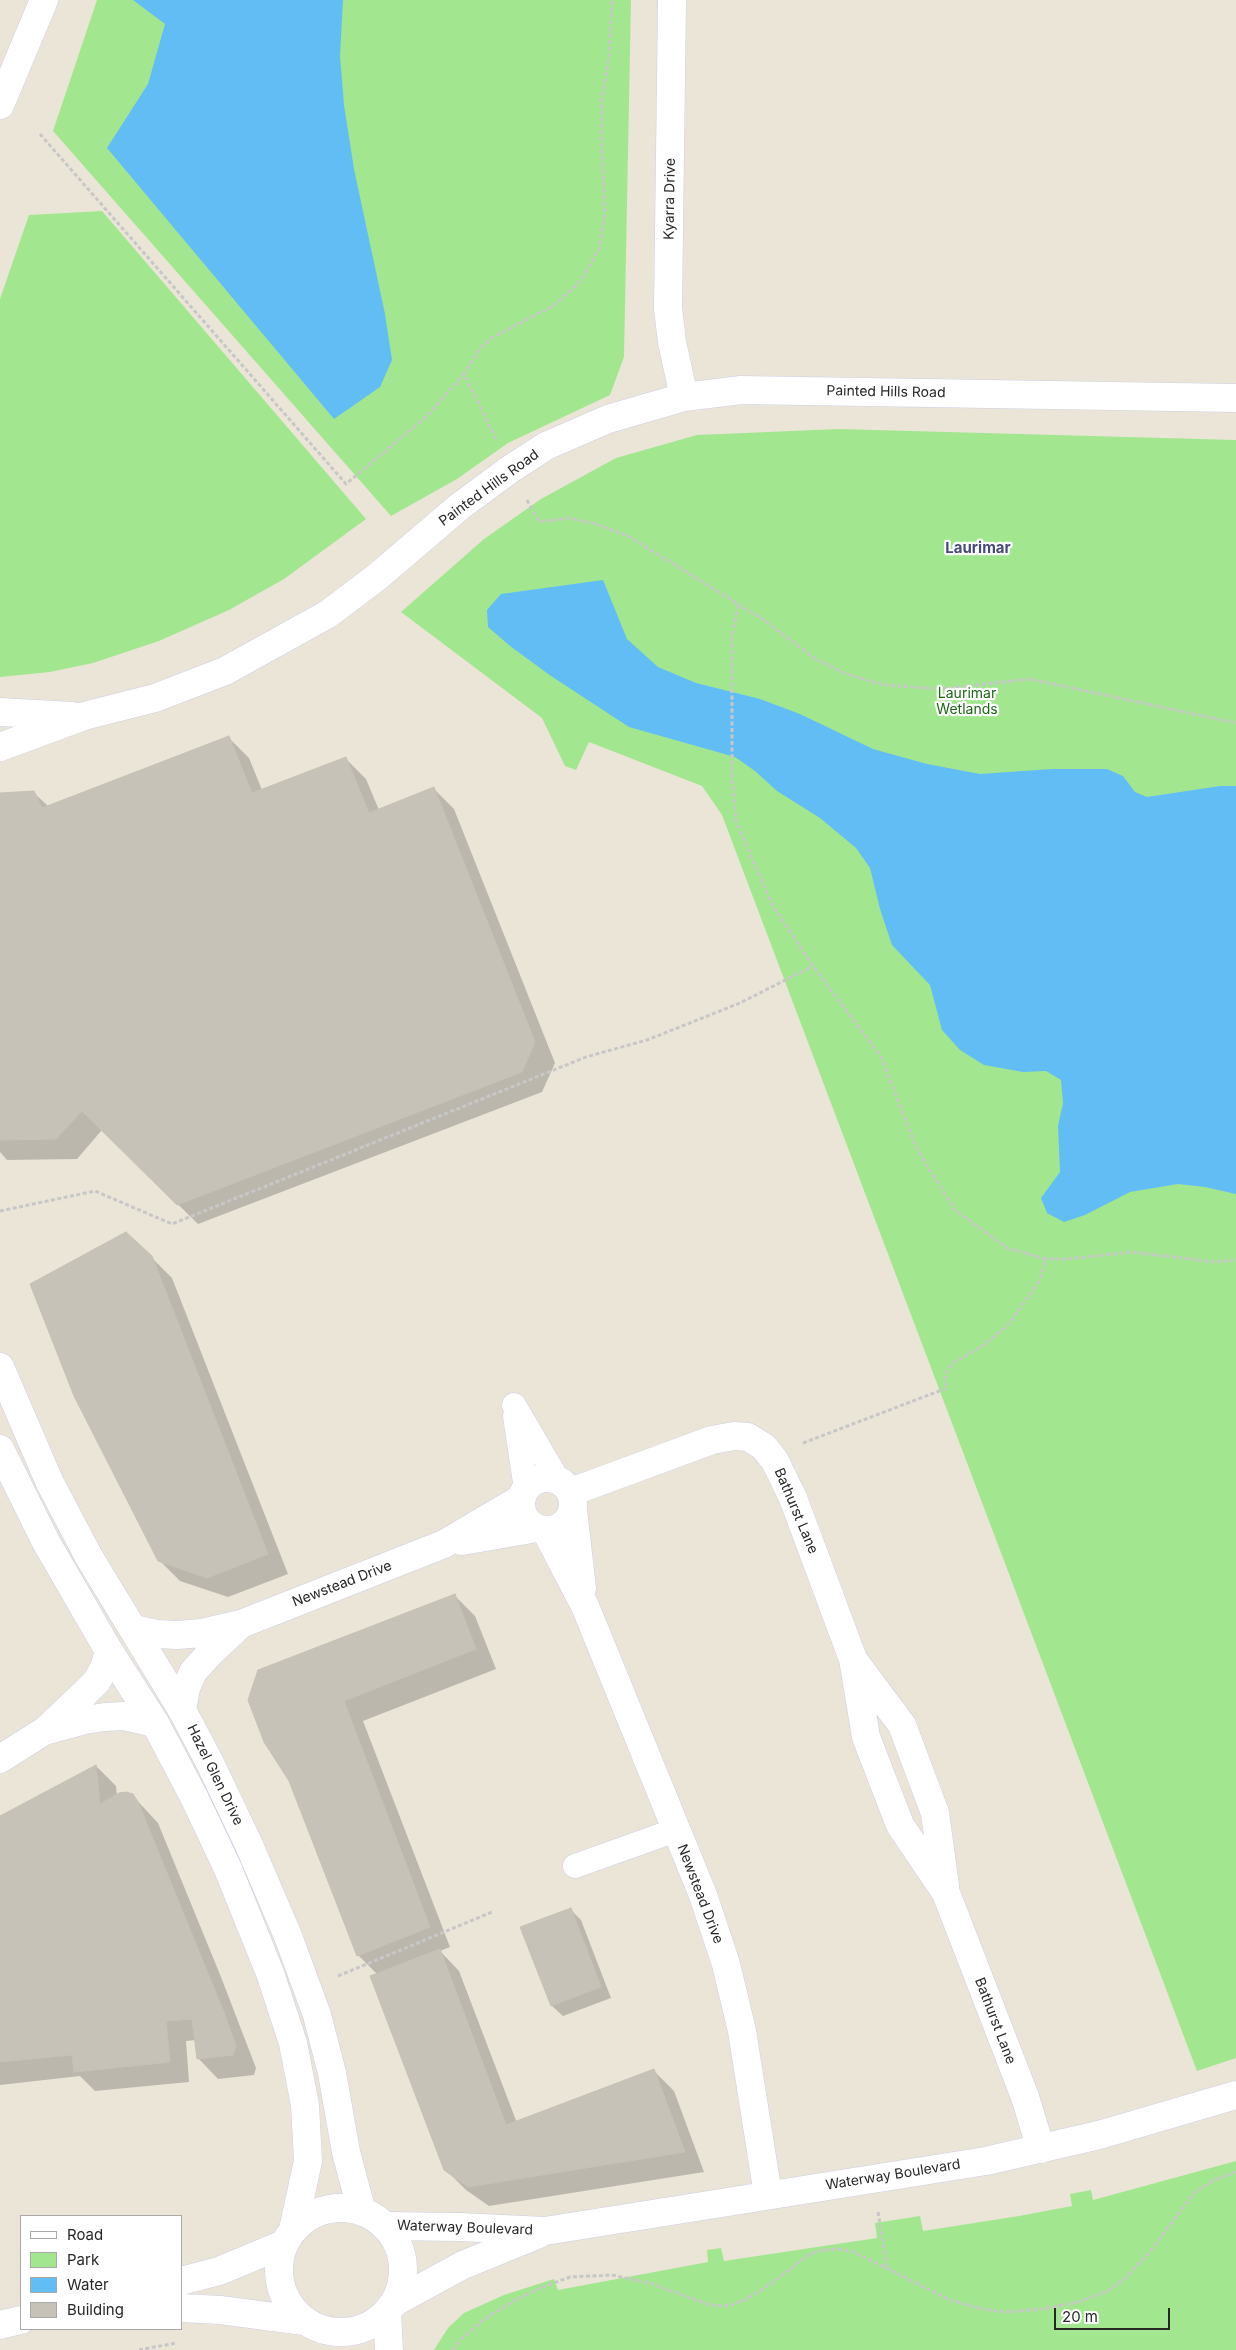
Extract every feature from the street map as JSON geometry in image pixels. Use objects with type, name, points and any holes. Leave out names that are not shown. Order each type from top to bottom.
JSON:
[{"type":"street","points":[[0,104],[44,0]]},
{"type":"street","name":"Kyarra Drive","points":[[672,0],[668,308],[672,342],[684,396]]},
{"type":"street","name":"Painted Hills Road","points":[[0,747],[84,716],[164,694],[225,671],[328,614],[377,577],[459,507],[509,470],[546,446],[608,419],[684,396],[741,390],[1236,398]]},
{"type":"street","name":"Painted Hills Road","points":[[0,712],[84,716]]},
{"type":"street","name":"Hazel Glen Drive","points":[[0,1367],[50,1483],[89,1557],[182,1710],[210,1762],[249,1845],[288,1936],[316,2015],[332,2072],[346,2152],[362,2212]]},
{"type":"street","name":"Bathurst Lane","points":[[567,1494],[712,1440],[734,1436],[748,1436],[764,1446],[775,1461],[793,1498],[853,1659],[866,1737],[900,1825],[946,1893],[1025,2098],[1041,2149]]},
{"type":"street","name":"Hazel Glen Drive","points":[[0,1449],[46,1542],[109,1651],[155,1723],[194,1797],[228,1869],[270,1973],[293,2043],[305,2105],[308,2160],[288,2238]]},
{"type":"street","points":[[549,1478],[567,1494],[563,1526],[541,1530],[529,1524],[523,1516],[524,1493],[532,1482],[549,1478]]},
{"type":"street","name":"Newstead Drive","points":[[134,1629],[157,1634],[177,1635],[202,1633],[241,1624],[444,1544],[524,1493]]},
{"type":"street","name":"Newstead Drive","points":[[567,1494],[584,1606]]},
{"type":"street","name":"Newstead Drive","points":[[444,1544],[541,1530],[584,1606],[703,1895],[726,1964],[742,2032],[768,2195]]},
{"type":"street","name":"Newstead Drive","points":[[182,1710],[186,1688],[194,1672],[211,1652],[241,1624]]},
{"type":"street","points":[[0,1758],[46,1730],[97,1681],[104,1668],[109,1651]]},
{"type":"street","name":"Bathurst Lane","points":[[853,1659],[902,1725],[935,1813],[946,1893]]},
{"type":"street","points":[[46,1730],[105,1717],[124,1716],[155,1723]]},
{"type":"street","name":"Waterway Boulevard","points":[[385,2226],[544,2231],[986,2161],[1041,2149],[1236,2095]]},
{"type":"street","points":[[182,2281],[219,2271],[288,2238],[308,2218],[325,2210],[343,2208],[362,2212],[385,2226],[396,2242],[403,2262],[402,2282],[391,2307],[388,2350]]},
{"type":"street","name":"Waterway Boulevard","points":[[391,2307],[463,2264],[544,2231]]},
{"type":"street","points":[[288,2238],[279,2265],[281,2286],[290,2306],[318,2333]]},
{"type":"street","points":[[182,2308],[220,2310],[318,2333],[337,2333],[355,2331],[373,2324],[391,2307]]},
{"type":"street","points":[[0,2325],[20,2320]]},
{"type":"lane","points":[[524,1493],[514,1405],[567,1494]]},
{"type":"lane","points":[[575,1866],[676,1830]]},
{"type":"path","points":[[40,134],[346,484],[426,417],[464,374],[480,349],[491,338],[553,306],[580,282],[599,249],[605,213],[601,135],[602,100],[609,57],[612,0]]},
{"type":"path","points":[[464,374],[488,420],[509,470],[540,522],[570,518],[596,524],[628,536],[761,618],[814,658],[846,674],[884,685],[941,689],[1030,679],[1236,723]]},
{"type":"path","points":[[738,605],[732,637],[732,780],[736,821],[772,904],[813,966],[881,1057],[917,1149],[955,1210],[1007,1248],[1046,1259],[1067,1259],[1132,1252],[1205,1262],[1236,1260]]},
{"type":"path","points":[[0,1212],[95,1191],[172,1224],[586,1057],[647,1040],[740,1003],[813,966]]},
{"type":"path","points":[[775,1461],[790,1448],[947,1388],[945,1379],[947,1371],[953,1363],[984,1345],[1009,1324],[1040,1280],[1046,1259]]},
{"type":"path","points":[[307,1989],[492,1912]]},
{"type":"path","points":[[453,2350],[461,2339],[490,2315],[540,2288],[570,2277],[612,2275],[649,2283],[710,2305],[727,2306],[745,2300],[772,2283],[810,2254],[824,2250],[840,2249],[854,2252],[950,2300],[982,2309],[1006,2312],[1042,2309],[1078,2302],[1108,2291],[1124,2279],[1148,2254],[1195,2192],[1214,2180],[1236,2172]]},
{"type":"path","points":[[872,2178],[888,2268]]},
{"type":"green space","points":[[97,0],[631,0],[624,357],[610,395],[508,443],[457,479],[391,516],[53,131]]},
{"type":"green space","points":[[102,211],[366,519],[284,579],[229,610],[159,641],[93,663],[50,672],[0,677],[0,299],[29,215]]},
{"type":"green space","name":"Laurimar Wetlands","points":[[839,429],[1236,440],[1236,2058],[1197,2071],[722,815],[702,786],[589,742],[576,770],[565,766],[542,718],[401,612],[484,539],[541,499],[616,458],[697,435]]},
{"type":"green space","points":[[1236,2161],[1236,2350],[434,2350],[448,2328],[464,2313],[504,2295],[554,2279],[558,2290],[708,2262],[707,2250],[721,2248],[724,2261],[877,2238],[875,2223],[920,2216],[923,2231],[1019,2216],[1072,2206],[1070,2194],[1091,2190],[1093,2200]]},
{"type":"water","points":[[133,0],[343,0],[340,56],[344,105],[354,169],[385,314],[392,360],[380,387],[334,419],[107,148],[148,84],[165,24]]},
{"type":"water","points":[[603,580],[627,639],[658,667],[696,683],[760,699],[800,714],[873,749],[927,764],[980,774],[1052,769],[1107,769],[1123,776],[1135,792],[1147,797],[1220,786],[1236,786],[1236,1194],[1205,1187],[1178,1184],[1130,1192],[1085,1215],[1064,1222],[1047,1213],[1041,1198],[1060,1172],[1058,1126],[1063,1103],[1061,1080],[1046,1071],[1023,1072],[984,1065],[960,1050],[942,1030],[930,985],[892,945],[880,909],[870,868],[856,848],[820,818],[777,791],[755,771],[735,757],[629,727],[551,676],[488,627],[487,610],[501,594]]},
{"type":"building","points":[[229,736],[252,793],[346,757],[369,813],[434,787],[535,1042],[522,1072],[177,1205],[82,1111],[56,1139],[0,1140],[0,793],[34,791],[42,808]]},
{"type":"building","points":[[126,1232],[152,1256],[268,1554],[207,1578],[158,1561],[74,1396],[30,1284]]},
{"type":"building","points":[[455,1594],[476,1649],[344,1701],[430,1927],[357,1956],[289,1781],[264,1742],[248,1700],[258,1670]]},
{"type":"building","points":[[96,1765],[100,1804],[119,1793],[126,1792],[133,1794],[138,1802],[225,2015],[236,2046],[233,2055],[197,2059],[192,2019],[166,2021],[170,2062],[74,2072],[72,2055],[0,2062],[0,1816]]},
{"type":"building","points":[[571,1908],[601,1987],[551,2006],[520,1927]]},
{"type":"building","points":[[440,1949],[506,2125],[654,2069],[685,2152],[468,2187],[444,2170],[370,1976]]},
{"type":"district","name":"Laurimar","points":[[978,548]]}]
